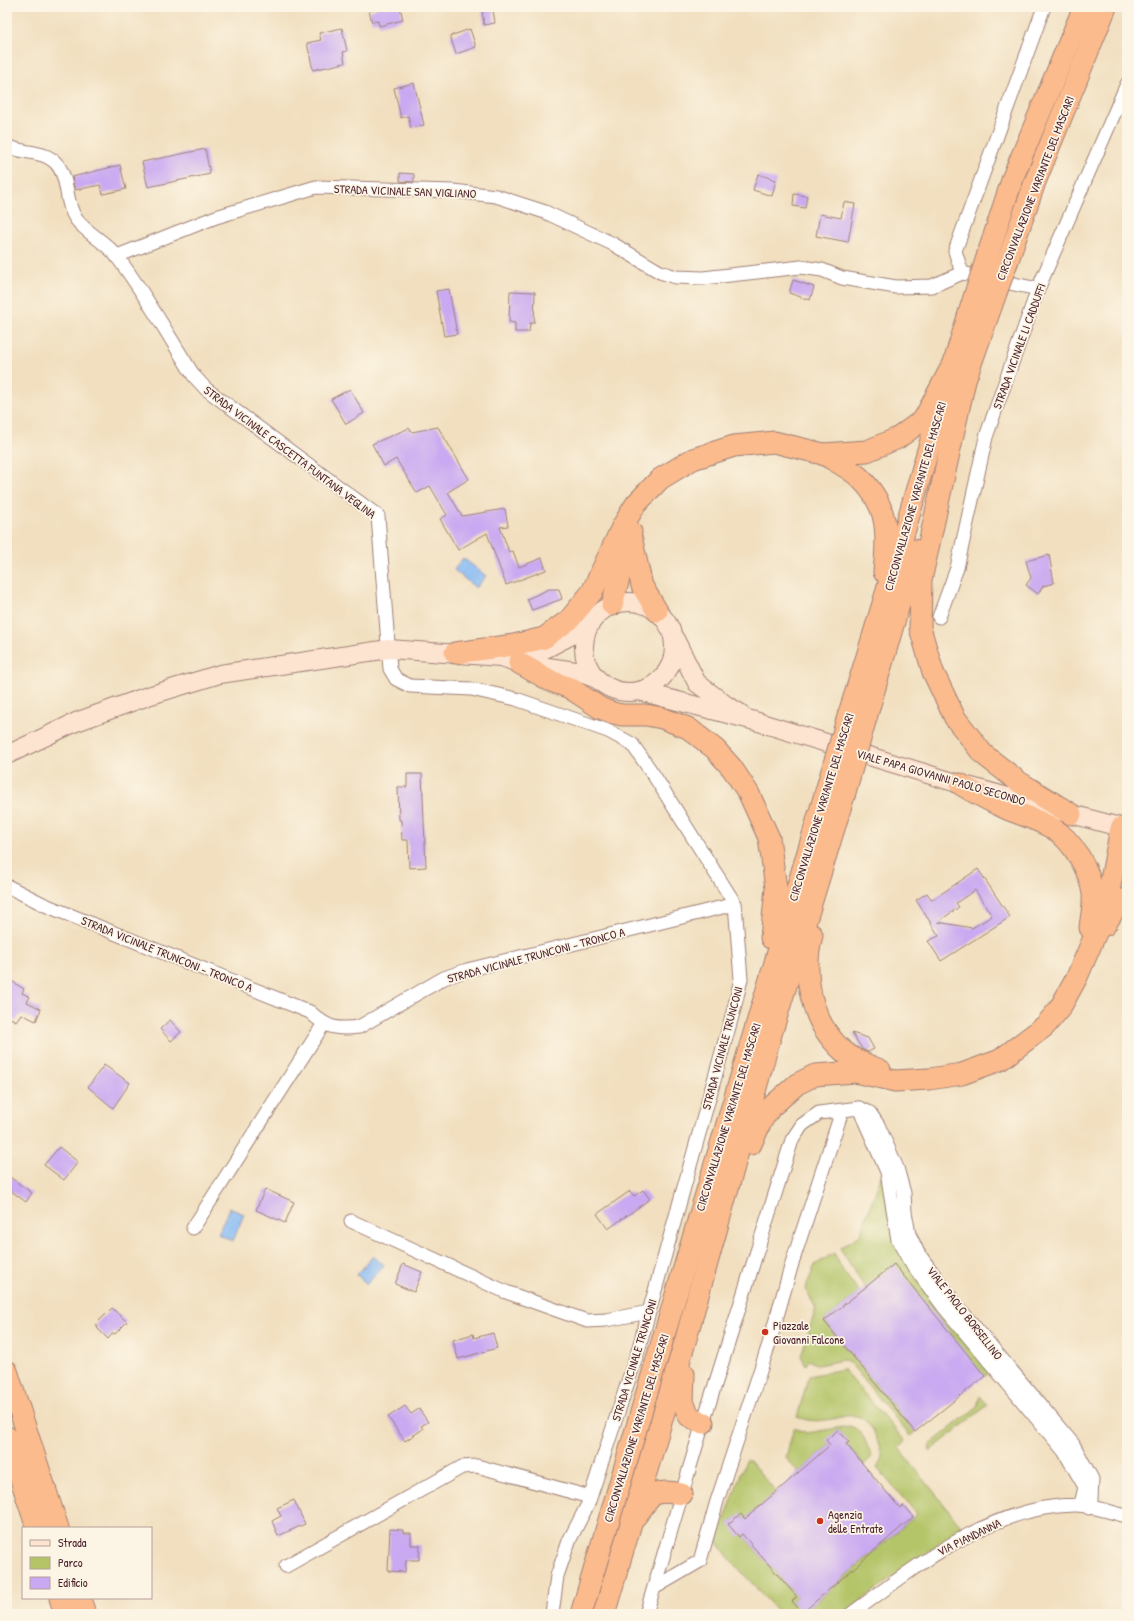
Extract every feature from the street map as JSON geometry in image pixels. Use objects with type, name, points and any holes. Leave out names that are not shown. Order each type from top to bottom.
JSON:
[{"type":"highway","name":"CIRCONVALLAZIONE VARIANTE DEL MASCARI","points":[[998,257],[1013,177],[1084,7]]},
{"type":"highway","name":"CIRCONVALLAZIONE VARIANTE DEL MASCARI","points":[[857,715],[880,618],[986,290],[998,257],[1036,182],[1106,7]]},
{"type":"highway","name":"CIRCONVALLAZIONE VARIANTE DEL MASCARI","points":[[604,1614],[685,1342],[769,1041],[857,715],[959,372]]},
{"type":"highway","points":[[455,653],[514,645],[544,638],[569,620],[592,592],[622,527],[636,504],[660,479],[693,459],[734,446],[774,442],[823,454],[867,451],[898,438],[924,419],[959,372]]},
{"type":"highway","points":[[959,372],[921,580],[920,628],[932,672],[955,718],[983,754],[1019,782],[1071,814]]},
{"type":"highway","points":[[823,454],[859,477],[877,500],[887,528],[880,618]]},
{"type":"highway","points":[[612,604],[631,532],[639,514],[660,479]]},
{"type":"highway","points":[[631,532],[632,552],[642,586],[657,611]]},
{"type":"highway","points":[[510,660],[551,681],[570,688],[600,708],[613,713],[657,717],[688,728],[715,749],[732,768],[749,794],[769,838],[776,888],[774,923],[751,1041]]},
{"type":"highway","points":[[960,784],[1006,808],[1031,817],[1054,828],[1077,853],[1090,879],[1093,895],[1086,956]]},
{"type":"highway","name":"CIRCONVALLAZIONE VARIANTE DEL MASCARI","points":[[580,1614],[751,1041],[835,793]]},
{"type":"highway","points":[[835,793],[808,953],[809,993],[822,1025],[842,1051],[862,1062],[886,1072],[914,1079]]},
{"type":"highway","points":[[704,1272],[750,1145],[762,1120],[771,1107],[797,1084],[815,1075],[832,1073],[855,1072],[895,1081],[929,1079],[962,1074],[988,1066],[1015,1051],[1052,1018],[1078,977],[1105,912],[1124,828]]},
{"type":"highway","points":[[1086,956],[1116,907],[1127,898]]},
{"type":"highway","points":[[685,1342],[683,1402],[689,1416],[702,1427]]},
{"type":"highway","points":[[7,1371],[58,1527]]},
{"type":"highway","points":[[7,1437],[37,1527]]},
{"type":"highway","points":[[631,1522],[652,1495],[665,1491],[682,1494]]},
{"type":"highway","points":[[60,1599],[65,1614]]},
{"type":"highway","points":[[80,1599],[85,1614]]},
{"type":"main road","points":[[7,755],[76,722],[148,696],[220,674],[389,649],[455,653],[576,671],[597,679],[616,691],[639,692],[649,688],[665,675],[674,656],[673,635],[669,626],[657,611],[649,606],[630,601],[612,604],[600,612],[591,622],[572,635],[545,649],[510,660]]},
{"type":"main road","points":[[591,622],[584,638],[584,654],[587,664],[597,679]]},
{"type":"main road","name":"VIALE PAPA GIOVANNI PAOLO SECONDO","points":[[673,635],[697,683],[726,705],[755,721]]},
{"type":"main road","name":"VIALE PAPA GIOVANNI PAOLO SECONDO","points":[[639,692],[755,721],[960,784],[1124,828]]},
{"type":"street","points":[[1038,289],[962,273],[955,251],[1044,7]]},
{"type":"street","name":"STRADA VICINALE LI CADDUFFI","points":[[939,617],[957,568],[986,437],[1038,289],[1127,84]]},
{"type":"street","name":"STRADA VICINALE CASCETTA FUNTANA VEGLINA","points":[[7,146],[14,150],[47,155],[56,163],[63,173],[71,210],[76,220],[117,256],[194,376],[206,389],[378,516],[389,649]]},
{"type":"street","name":"STRADA VICINALE SAN VIGLIANO","points":[[117,256],[216,216],[316,187],[453,191],[496,196],[545,212],[613,244],[660,272],[676,277],[702,278],[801,267],[822,270],[842,278],[896,287],[932,286],[962,273]]},
{"type":"street","name":"STRADA VICINALE TRUNCONI","points":[[389,649],[390,668],[396,679],[410,686],[471,689],[516,699],[608,731],[632,744],[653,774],[735,904],[741,979],[638,1351],[590,1497],[569,1541],[557,1576],[552,1614]]},
{"type":"street","name":"STRADA VICINALE TRUNCONI - TRONCO A","points":[[7,886],[45,905],[310,1012],[323,1024],[346,1029],[359,1027],[444,978],[467,970],[735,904]]},
{"type":"street","points":[[193,1228],[323,1024]]},
{"type":"street","name":"VIALE PAOLO BORSELLINO","points":[[842,1111],[859,1108],[888,1172],[898,1240],[909,1260],[943,1306],[1064,1451],[1085,1487],[1085,1507]]},
{"type":"street","points":[[646,1614],[702,1427],[792,1140],[802,1125],[819,1113],[842,1111],[793,1260],[769,1344],[717,1501],[700,1561],[654,1588]]},
{"type":"street","points":[[351,1221],[506,1292],[587,1321],[606,1320],[649,1312]]},
{"type":"street","points":[[286,1566],[462,1468],[477,1466],[590,1497]]},
{"type":"street","name":"VIA PIANDANNA","points":[[851,1614],[936,1552],[993,1523],[1037,1509],[1075,1505],[1127,1516]]},
{"type":"green space","points":[[881,1176],[993,1371],[985,1376],[865,1288],[840,1248],[860,1235]]},
{"type":"green space","points":[[834,1253],[844,1273],[860,1292],[824,1321],[915,1432],[910,1436],[851,1364],[843,1360],[818,1365],[809,1360],[806,1365],[801,1356],[816,1308],[805,1289],[815,1265]]},
{"type":"green space","points":[[843,1369],[905,1441],[899,1448],[962,1527],[843,1614],[780,1614],[729,1558],[717,1541],[746,1460],[750,1461],[776,1492],[745,1519],[740,1514],[729,1524],[742,1534],[797,1597],[792,1601],[803,1613],[917,1514],[877,1468],[883,1458],[875,1435],[867,1422],[858,1417],[849,1416],[813,1421],[797,1417],[809,1376]]},
{"type":"green space","points":[[980,1396],[988,1405],[930,1451],[929,1447],[933,1442],[977,1407]]},
{"type":"green space","points":[[850,1426],[861,1434],[872,1457],[864,1465],[846,1444],[848,1442],[838,1430],[827,1440],[830,1445],[798,1473],[786,1457],[794,1428],[807,1433]]},
{"type":"water","points":[[463,558],[486,576],[476,588],[454,570]]},
{"type":"water","points":[[229,1208],[244,1214],[233,1241],[218,1234]]},
{"type":"water","points":[[373,1256],[384,1265],[367,1284],[357,1275]]},
{"type":"building","points":[[375,7],[400,7],[403,20],[379,26],[378,21],[372,22],[369,11],[376,9]]},
{"type":"building","points":[[493,10],[495,23],[484,25],[482,11]]},
{"type":"building","points":[[342,28],[347,51],[343,52],[345,63],[313,70],[307,43],[321,40],[319,33]]},
{"type":"building","points":[[470,29],[476,47],[456,54],[450,36]]},
{"type":"building","points":[[414,83],[424,125],[411,128],[408,116],[401,118],[394,88]]},
{"type":"building","points":[[205,149],[210,174],[148,187],[142,162]]},
{"type":"building","points":[[120,165],[126,189],[103,194],[100,185],[75,190],[72,177]]},
{"type":"building","points":[[400,173],[414,174],[414,182],[400,181]]},
{"type":"building","points":[[758,174],[776,180],[772,196],[753,190]]},
{"type":"building","points":[[794,194],[807,196],[805,208],[793,206]]},
{"type":"building","points":[[844,202],[855,204],[848,242],[816,236],[820,214],[841,218]]},
{"type":"building","points":[[793,280],[814,287],[810,300],[789,293]]},
{"type":"building","points":[[449,289],[457,334],[444,336],[436,291]]},
{"type":"building","points":[[510,291],[535,292],[534,323],[530,323],[529,332],[515,332],[515,323],[509,322]]},
{"type":"building","points":[[350,389],[364,413],[346,424],[331,399]]},
{"type":"building","points":[[438,427],[469,479],[448,492],[462,516],[505,509],[508,526],[500,527],[509,552],[513,551],[519,567],[542,558],[546,570],[506,585],[487,533],[458,550],[440,519],[447,515],[430,486],[417,493],[396,459],[384,466],[372,444],[409,428],[412,432]]},
{"type":"building","points":[[1049,555],[1054,583],[1043,586],[1038,594],[1026,585],[1031,578],[1026,561]]},
{"type":"building","points":[[549,589],[559,589],[562,599],[532,610],[527,599]]},
{"type":"building","points":[[407,774],[422,774],[426,867],[409,868],[408,840],[402,840],[401,820],[399,820],[398,787],[407,787]]},
{"type":"building","points":[[978,869],[1010,917],[941,961],[928,941],[939,936],[916,900],[927,893],[932,900]],"holes":[[[975,890],[992,916],[972,928],[938,922],[959,907],[956,903]]]},
{"type":"building","points":[[7,978],[24,989],[22,993],[30,997],[27,1002],[41,1009],[36,1021],[21,1014],[16,1021],[7,1016]]},
{"type":"building","points":[[170,1020],[181,1032],[171,1041],[160,1029]]},
{"type":"building","points":[[852,1033],[868,1038],[874,1049],[868,1052],[862,1049]]},
{"type":"building","points":[[104,1065],[130,1083],[113,1108],[88,1087]]},
{"type":"building","points":[[59,1147],[78,1162],[64,1180],[44,1165]]},
{"type":"building","points":[[7,1175],[32,1193],[26,1202],[7,1188]]},
{"type":"building","points":[[265,1189],[294,1202],[285,1223],[256,1210]]},
{"type":"building","points":[[643,1190],[650,1199],[608,1229],[597,1214],[630,1191],[634,1196]]},
{"type":"building","points":[[403,1264],[422,1272],[414,1292],[395,1284]]},
{"type":"building","points":[[894,1264],[985,1376],[915,1432],[824,1321]]},
{"type":"building","points":[[112,1308],[127,1322],[108,1339],[97,1328],[98,1327],[96,1324]]},
{"type":"building","points":[[493,1333],[497,1348],[458,1359],[453,1340],[473,1334],[474,1338]]},
{"type":"building","points":[[405,1406],[411,1414],[419,1409],[428,1422],[421,1426],[423,1429],[405,1441],[388,1417]]},
{"type":"building","name":"Agenzia delle Entrate","points":[[838,1430],[849,1442],[846,1444],[900,1508],[903,1505],[913,1517],[802,1613],[792,1601],[797,1597],[742,1534],[739,1537],[728,1524],[741,1514],[745,1519],[830,1445],[826,1440]]},
{"type":"building","points":[[294,1500],[305,1524],[278,1536],[272,1521],[281,1516],[277,1508]]},
{"type":"building","points":[[390,1529],[403,1530],[403,1533],[411,1533],[411,1545],[420,1545],[419,1560],[406,1560],[405,1572],[388,1571]]},
{"type":"place","name":"Piazzale Giovanni Falcone","points":[[765,1332]]},
{"type":"place","name":"Agenzia delle Entrate","points":[[820,1521]]}]
